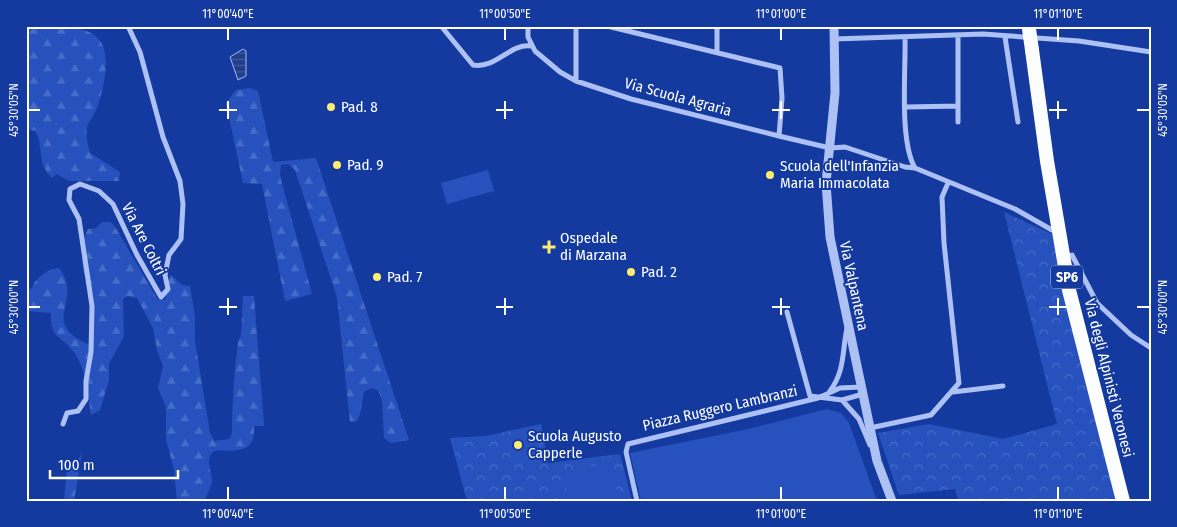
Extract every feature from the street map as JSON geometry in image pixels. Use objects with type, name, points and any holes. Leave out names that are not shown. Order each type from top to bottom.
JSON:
[{"type":"highway","name":"Via degli Alpinisti Veronesi","points":[[1029,27],[1047,161],[1070,290],[1123,501]]},
{"type":"street","name":"Via Are Coltri","points":[[63,424],[67,413],[78,411],[86,399],[86,381],[91,352],[92,306],[79,219],[69,200],[70,190],[80,184],[99,191],[113,204],[137,255],[161,297],[168,289],[165,275],[168,255],[181,239],[183,204],[180,181],[164,137],[140,52],[128,26]]},
{"type":"street","points":[[441,26],[468,60],[478,66],[492,62],[519,46],[531,46],[528,37],[528,26]]},
{"type":"street","points":[[576,26],[576,81]]},
{"type":"street","points":[[607,26],[780,68],[782,98],[779,136]]},
{"type":"street","points":[[641,26],[641,34]]},
{"type":"street","points":[[717,26],[717,52]]},
{"type":"street","name":"Via Valpantena","points":[[834,26],[835,93],[826,202],[830,237],[877,461],[892,501]]},
{"type":"street","points":[[982,26],[983,34]]},
{"type":"street","points":[[834,39],[983,34],[1079,41],[1151,52]]},
{"type":"street","points":[[958,35],[958,122]]},
{"type":"street","points":[[905,37],[908,154],[915,168]]},
{"type":"street","points":[[1005,37],[1018,122]]},
{"type":"street","name":"Via Scuola Agraria","points":[[531,46],[545,61],[576,81],[631,98],[830,148]]},
{"type":"street","points":[[906,107],[958,106]]},
{"type":"street","points":[[830,148],[845,147],[905,167],[915,168],[1015,209],[1052,230]]},
{"type":"street","points":[[870,428],[931,415],[959,383],[944,243],[942,197],[948,183]]},
{"type":"street","points":[[1072,256],[1097,303],[1131,335],[1151,348]]},
{"type":"street","name":"Piazza Ruggero Lambranzi","points":[[788,312],[810,396],[842,400],[862,391]]},
{"type":"street","points":[[830,392],[839,378],[843,366],[848,323]]},
{"type":"street","name":"Piazza Ruggero Lambranzi","points":[[637,501],[626,452],[628,444],[818,398],[848,386],[862,391]]},
{"type":"street","points":[[953,392],[1002,386]]},
{"type":"street","points":[[842,400],[859,420],[877,461]]},
{"type":"green space","points":[[26,26],[81,29],[93,34],[101,43],[105,56],[105,74],[97,108],[87,128],[88,142],[90,153],[120,172],[119,181],[69,181],[57,174],[52,178],[47,172],[42,161],[36,131],[26,129]]},
{"type":"green space","points":[[249,88],[258,91],[273,162],[316,158],[409,440],[391,443],[384,438],[382,400],[378,390],[371,388],[364,392],[357,421],[350,422],[337,297],[295,170],[288,164],[281,165],[280,176],[312,294],[285,301],[262,184],[243,183],[226,103],[236,90]]},
{"type":"green space","points":[[488,170],[494,191],[447,204],[441,183]]},
{"type":"green space","points":[[1004,212],[1052,234],[1117,501],[959,501],[955,489],[899,495],[878,433],[929,424],[1003,439],[1057,424]]},
{"type":"green space","points":[[102,222],[111,222],[117,230],[158,300],[166,299],[165,289],[171,275],[182,285],[190,286],[195,317],[195,341],[210,433],[214,441],[229,439],[232,434],[234,377],[238,342],[241,336],[243,296],[254,296],[264,426],[254,426],[250,444],[244,448],[213,452],[209,458],[212,482],[205,501],[177,501],[174,470],[166,439],[166,407],[158,388],[163,366],[157,350],[153,328],[137,298],[128,296],[123,299],[124,337],[109,363],[109,380],[100,410],[91,415],[86,382],[81,365],[69,346],[54,332],[51,313],[26,311],[26,291],[32,288],[42,275],[59,268],[66,280],[67,290],[64,319],[66,328],[75,337],[90,345],[93,294],[84,274],[82,261],[84,238],[88,229],[96,228]]},
{"type":"green space","points":[[827,409],[841,413],[849,423],[877,501],[641,501],[630,453],[748,429]]},
{"type":"green space","points":[[541,424],[548,463],[620,454],[632,501],[467,501],[450,438],[486,436]]},
{"type":"green space","points":[[82,453],[74,501],[64,501],[67,467],[74,466]]},
{"type":"green space","points":[[612,463],[618,501],[568,501],[564,470]]},
{"type":"shaded area","points":[[243,49],[246,51],[246,76],[238,80],[230,57]]},
{"type":"place","name":"Pad. 8","points":[[331,107]]},
{"type":"place","name":"Pad. 9","points":[[337,165]]},
{"type":"place","name":"Scuola dell'Infanzia Maria Immacolata","points":[[770,175]]},
{"type":"place","name":"Ospedale di Marzana","points":[[549,247]]},
{"type":"place","name":"Pad. 2","points":[[631,272]]},
{"type":"place","name":"Pad. 7","points":[[377,277]]},
{"type":"place","name":"Scuola Augusto Capperle","points":[[518,445]]}]
